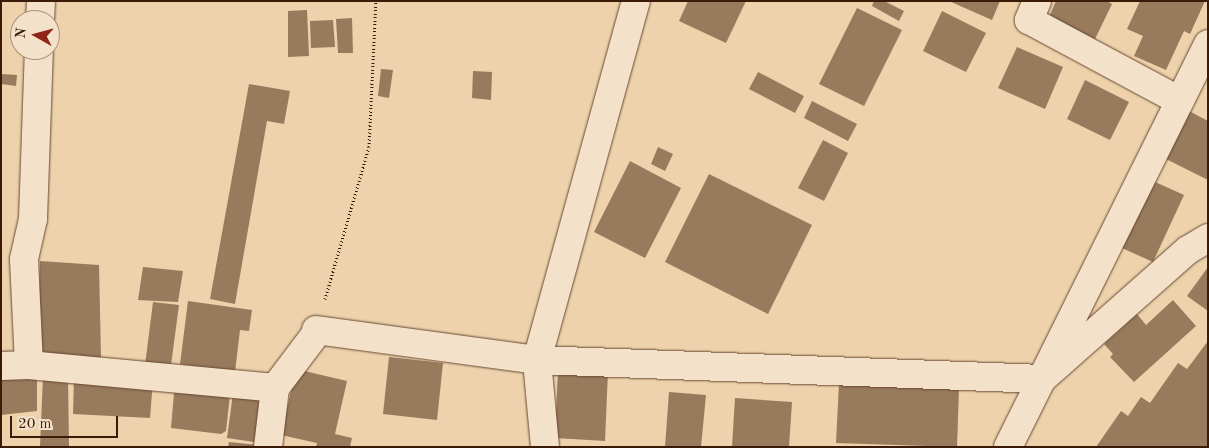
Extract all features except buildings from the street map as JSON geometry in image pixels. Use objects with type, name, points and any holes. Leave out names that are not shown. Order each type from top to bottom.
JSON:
[{"type":"street","points":[[545,447],[537,360],[636,1]]},
{"type":"street","points":[[1037,1],[1029,20],[1180,101]]},
{"type":"street","points":[[1008,447],[1208,44]]},
{"type":"street","points":[[29,365],[24,259],[33,219],[39,60]]},
{"type":"street","points":[[268,447],[275,388],[316,333],[537,360],[1042,379],[1188,250],[1208,238]]},
{"type":"street","points":[[1,366],[29,365],[275,388]]},
{"type":"path","points":[[316,333],[369,147],[376,1]]}]
